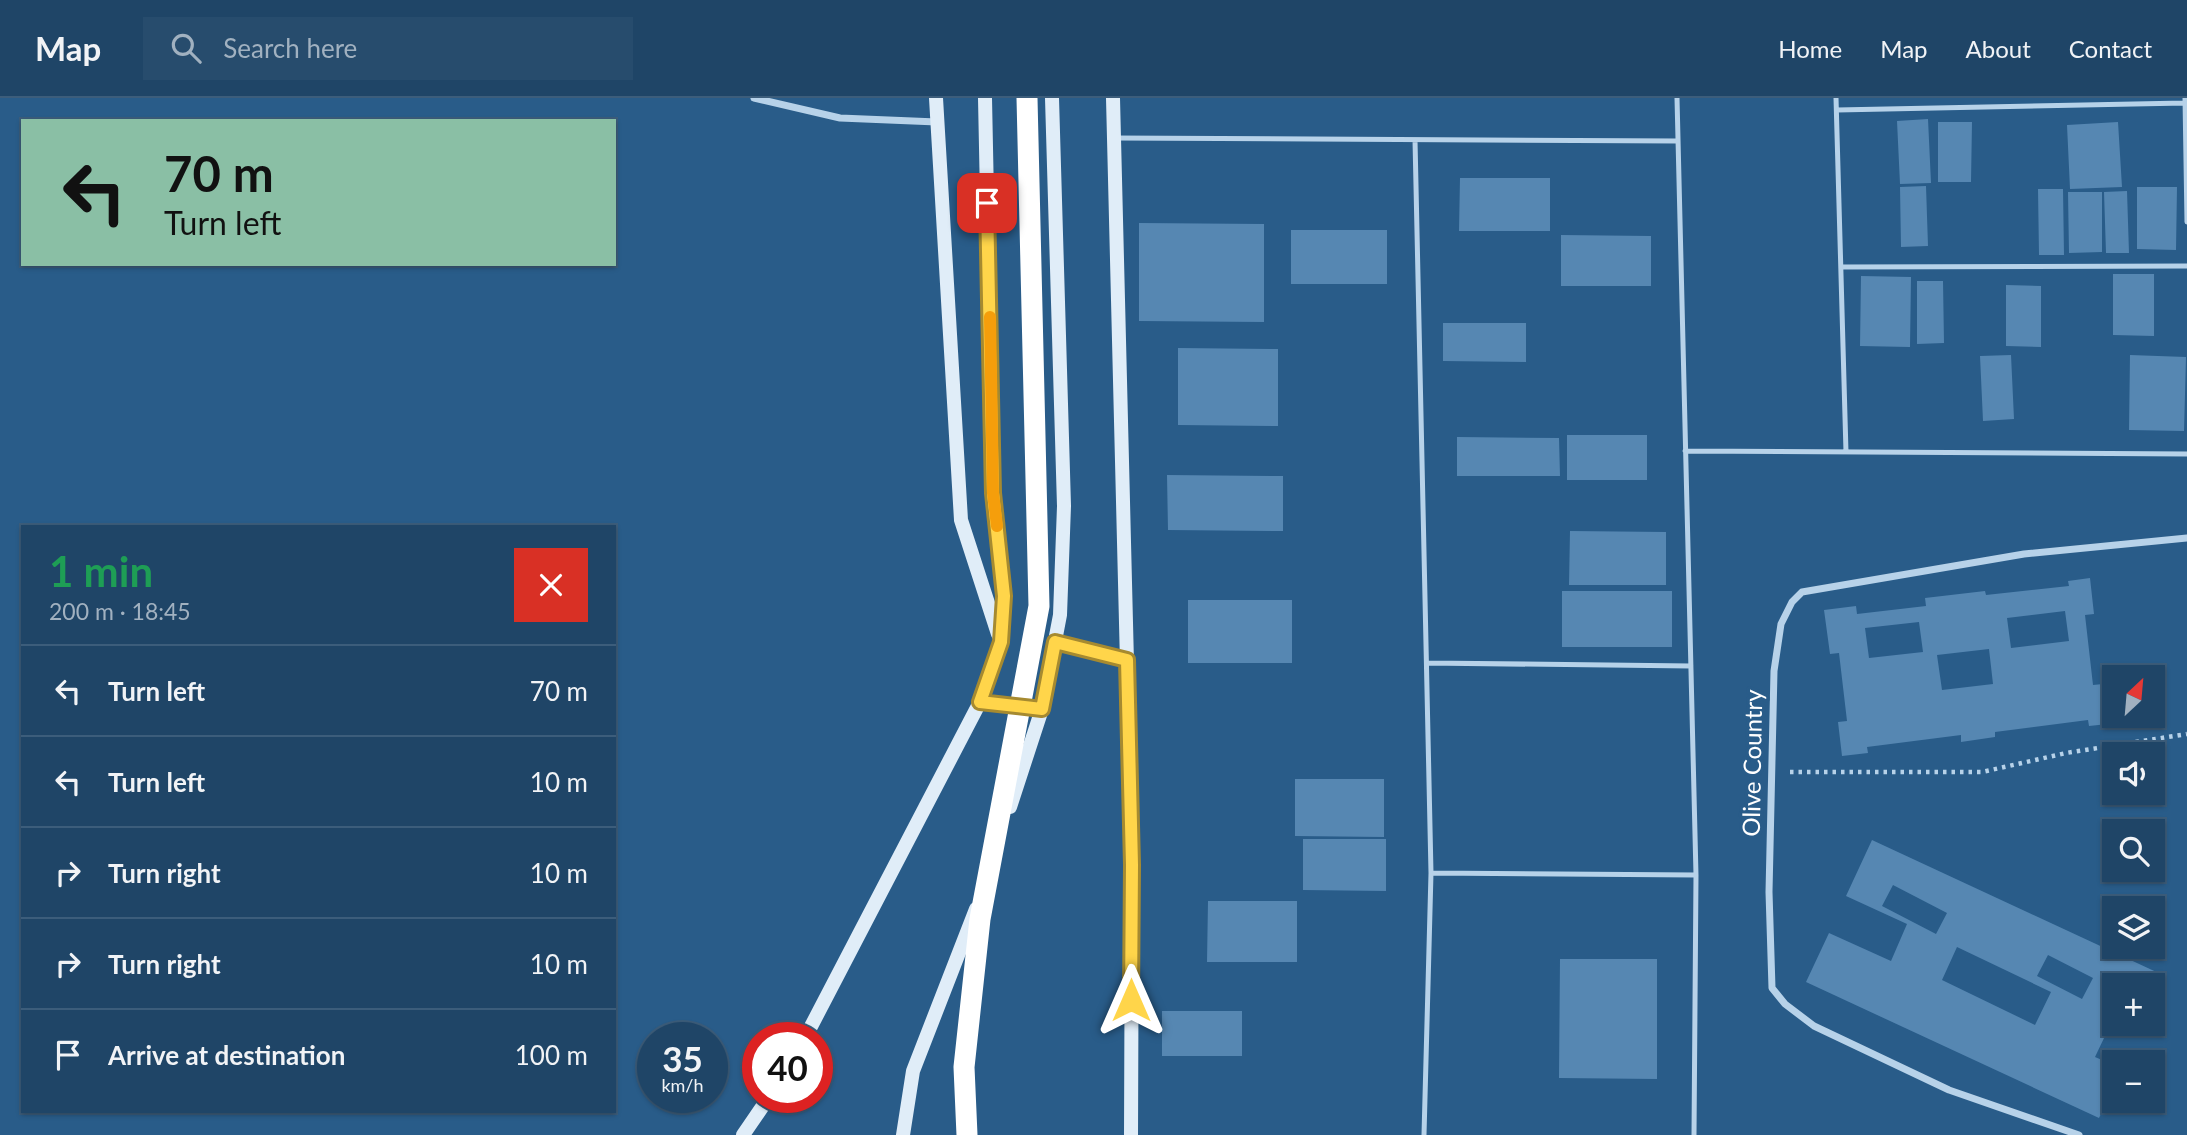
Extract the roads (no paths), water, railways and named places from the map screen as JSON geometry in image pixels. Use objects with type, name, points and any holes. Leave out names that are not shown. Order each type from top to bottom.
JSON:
[{"type":"highway","points":[[967,1135],[964,1067],[980,919],[1039,606],[1027,98]]},
{"type":"main road","points":[[936,98],[961,520],[1001,642]]},
{"type":"main road","points":[[813,1022],[980,702],[1001,642],[1004,596],[993,493],[985,98]]},
{"type":"main road","points":[[903,1135],[913,1071],[981,895],[1042,709],[1060,615],[1064,506],[1052,98]]},
{"type":"main road","points":[[1113,98],[1132,865],[1131,1135]]},
{"type":"main road","points":[[1055,642],[1127,660]]},
{"type":"main road","points":[[980,702],[1042,709]]},
{"type":"main road","points":[[743,1135],[758,1113]]},
{"type":"street","points":[[754,98],[840,118],[937,122]]},
{"type":"street","name":"Olive Country","points":[[2079,1135],[1949,1090],[1814,1026],[1785,1004],[1772,988],[1769,892],[1774,671],[1779,634],[1792,602],[1802,592],[2024,554],[2187,538]]},
{"type":"lane","points":[[1676,98],[1696,875],[1694,1135]]},
{"type":"lane","points":[[1836,98],[1846,452]]},
{"type":"lane","points":[[1837,110],[2185,101],[2187,222]]},
{"type":"lane","points":[[1114,138],[1678,141]]},
{"type":"lane","points":[[1415,140],[1432,873],[1424,1135]]},
{"type":"lane","points":[[1841,267],[2187,266]]},
{"type":"lane","points":[[1685,451],[2187,454]]},
{"type":"lane","points":[[1427,663],[1691,666]]},
{"type":"lane","points":[[1432,873],[1696,875]]}]
